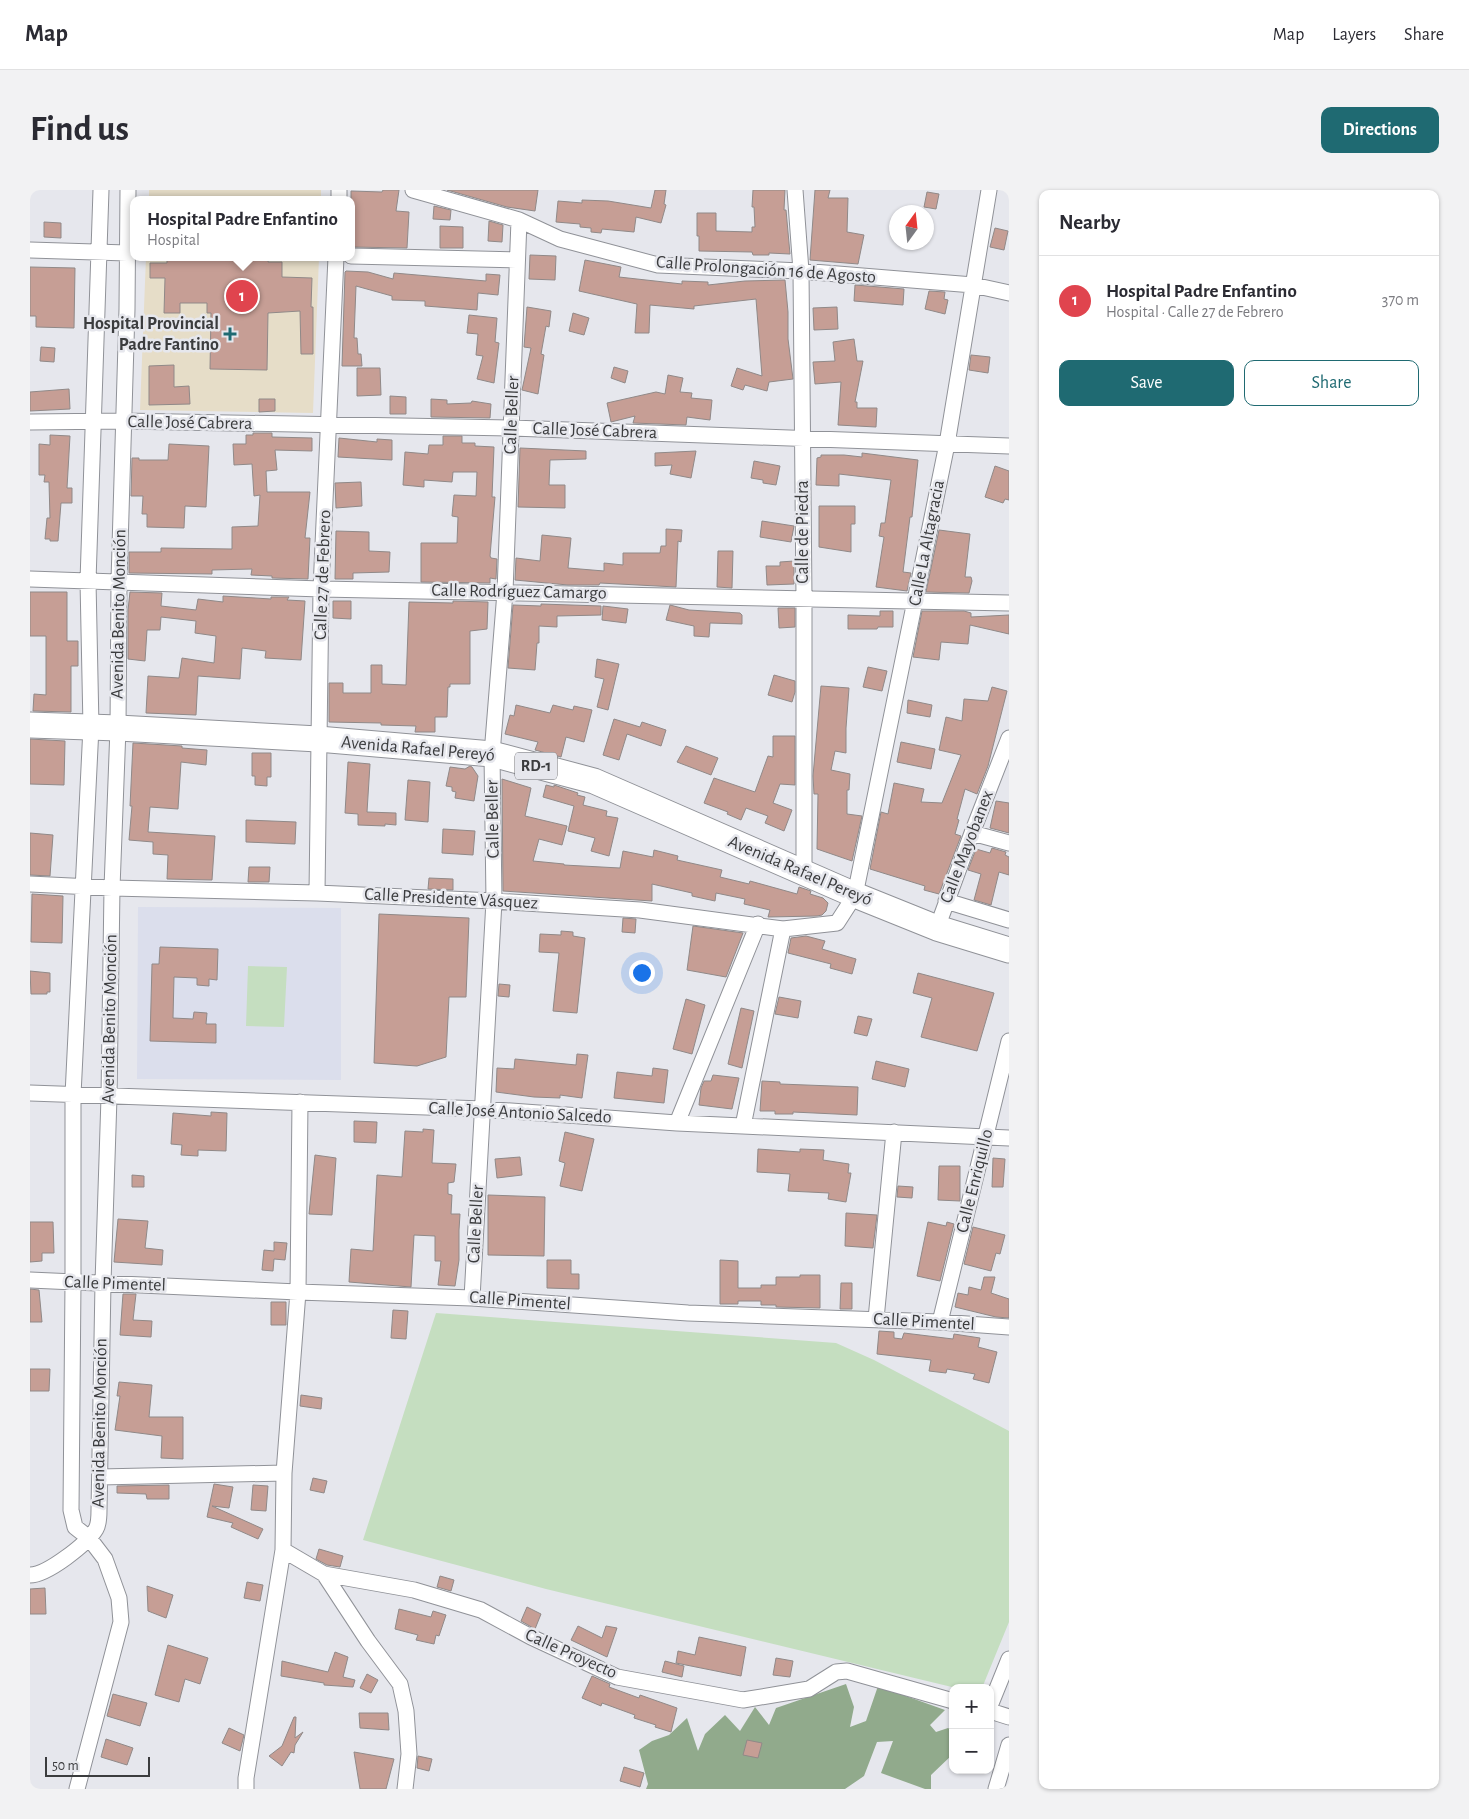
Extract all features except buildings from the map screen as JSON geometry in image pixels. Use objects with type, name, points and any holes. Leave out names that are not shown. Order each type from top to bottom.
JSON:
[{"type":"main road","name":"Avenida Rafael Pereyó","points":[[30,725],[318,739],[492,754],[594,781],[855,895],[937,928],[1009,950]]},
{"type":"street","name":"Avenida Benito Monción","points":[[101,190],[88,581],[91,727],[73,1095],[71,1510],[75,1527],[89,1538],[97,1527],[100,1477],[102,1283],[109,1097],[112,888],[118,728],[118,582],[127,309],[128,190]]},
{"type":"street","name":"Calle Prolongación 16 de Agosto","points":[[413,190],[519,220],[560,239],[658,266],[801,271],[973,285],[1009,293]]},
{"type":"street","name":"Calle de Piedra","points":[[795,190],[801,271],[804,873]]},
{"type":"street","name":"Calle La Altagracia","points":[[855,895],[947,444],[989,190]]},
{"type":"street","name":"Calle Beller","points":[[472,1298],[494,901],[492,754],[505,592],[519,220]]},
{"type":"street","points":[[30,250],[126,253]]},
{"type":"street","points":[[355,256],[516,260]]},
{"type":"street","name":"Calle 27 de Febrero","points":[[317,893],[318,739],[322,589],[336,261]]},
{"type":"street","name":"Calle José Cabrera","points":[[30,422],[123,421],[512,428],[1009,446]]},
{"type":"street","points":[[993,446],[1009,453]]},
{"type":"street","name":"Calle Rodríguez Camargo","points":[[30,579],[322,589],[1009,603]]},
{"type":"street","name":"Calle Mayobanex","points":[[937,928],[1009,738]]},
{"type":"street","points":[[972,833],[1009,843]]},
{"type":"street","name":"Calle Presidente Vásquez","points":[[30,884],[317,893],[494,901],[640,910],[783,928],[837,923],[855,895]]},
{"type":"street","points":[[946,901],[1009,920]]},
{"type":"street","points":[[676,1122],[758,924]]},
{"type":"street","points":[[744,1126],[783,928]]},
{"type":"street","name":"Calle Enriquillo","points":[[940,1322],[1009,1041]]},
{"type":"street","name":"Calle José Antonio Salcedo","points":[[30,1093],[482,1109],[744,1126],[1009,1138]]},
{"type":"street","points":[[246,1789],[246,1778],[283,1550],[284,1473],[298,1292],[300,1102]]},
{"type":"street","points":[[876,1319],[894,1132]]},
{"type":"street","name":"Calle Pimentel","points":[[30,1280],[472,1298],[688,1313],[876,1319],[1009,1327]]},
{"type":"street","points":[[100,1477],[284,1473]]},
{"type":"street","points":[[30,1575],[54,1567],[89,1538],[105,1559],[119,1598],[121,1622],[77,1789]]},
{"type":"street","name":"Calle Proyecto","points":[[283,1550],[324,1574],[414,1590],[481,1610],[531,1637],[617,1677],[743,1700],[809,1689],[836,1672],[847,1671],[949,1699]]},
{"type":"street","points":[[324,1574],[368,1642],[400,1684],[406,1711],[409,1754],[405,1789]]},
{"type":"street","points":[[994,1696],[1009,1659]]},
{"type":"street","points":[[994,1712],[1009,1717]]},
{"type":"street","points":[[996,1789],[1009,1745]]},
{"type":"shaded area","points":[[149,190],[321,190],[321,196],[149,196]]},
{"type":"shaded area","name":"Hospital Provincial Padre Fantino","points":[[146,261],[319,261],[313,413],[140,410]]},
{"type":"shaded area","points":[[138,907],[341,908],[341,1080],[137,1079]]},
{"type":"green space","points":[[248,966],[287,967],[284,1027],[246,1026]]},
{"type":"green space","points":[[436,1313],[836,1343],[874,1360],[1009,1431],[1009,1622],[984,1684],[949,1684],[949,1686],[546,1589],[363,1540]]},
{"type":"green space","points":[[846,1684],[854,1707],[850,1727],[866,1721],[878,1686],[945,1710],[930,1725],[936,1732],[949,1729],[949,1758],[931,1775],[931,1789],[925,1789],[881,1773],[893,1741],[877,1742],[864,1776],[845,1789],[646,1789],[648,1784],[639,1750],[652,1741],[669,1735],[687,1718],[698,1751],[705,1734],[725,1715],[740,1731],[755,1707],[769,1725],[776,1708]]},
{"type":"place","name":"Hospital Padre Enfantino","points":[[242,296]]},
{"type":"place","name":"Hospital Provincial Padre Fantino","points":[[230,334]]}]
